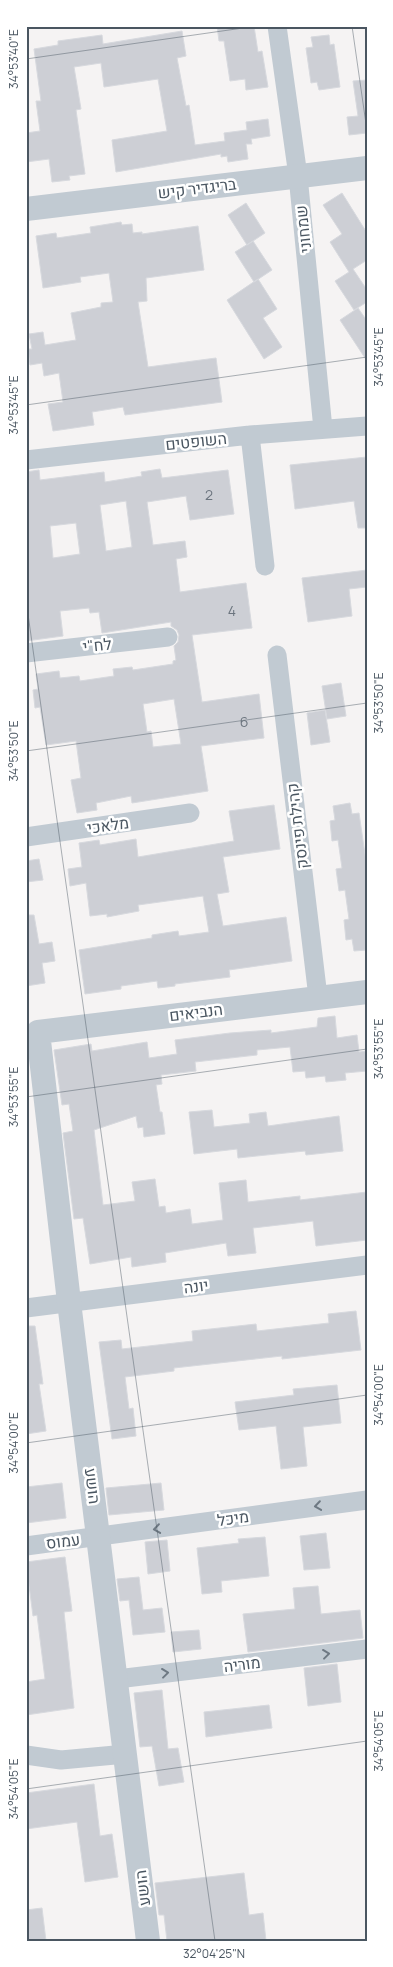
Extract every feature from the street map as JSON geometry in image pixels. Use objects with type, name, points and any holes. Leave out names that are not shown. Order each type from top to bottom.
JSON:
[{"type":"street","name":"שמחוני","points":[[278,28],[298,176],[323,429]]},
{"type":"street","name":"בריגדיר קיש","points":[[26,209],[367,168]]},
{"type":"street","name":"השופטים","points":[[26,460],[250,435],[367,426]]},
{"type":"street","points":[[250,435],[265,566]]},
{"type":"street","name":"לח\"י","points":[[26,653],[168,637]]},
{"type":"street","name":"קהילת פינסק","points":[[276,655],[318,997]]},
{"type":"street","name":"מלאכי","points":[[26,837],[190,813]]},
{"type":"street","name":"הנביאים","points":[[32,1033],[367,992]]},
{"type":"street","name":"הושע","points":[[32,1033],[69,1302],[148,1941]]},
{"type":"street","name":"יונה","points":[[26,1308],[367,1265]]},
{"type":"street","name":"מיכל","points":[[99,1537],[367,1500]]},
{"type":"street","name":"עמוס","points":[[26,1546],[99,1537]]},
{"type":"street","name":"מוריה","points":[[117,1679],[367,1649]]},
{"type":"street","points":[[26,1755],[61,1760],[126,1754]]},
{"type":"building","points":[[217,26],[254,26],[258,52],[262,51],[268,87],[246,90],[245,79],[230,81],[224,41],[219,41]]},
{"type":"building","points":[[182,31],[186,56],[177,58],[186,106],[189,105],[195,145],[225,141],[224,133],[247,130],[246,122],[268,119],[270,136],[251,139],[252,144],[246,144],[248,159],[228,162],[227,156],[221,157],[221,154],[116,172],[112,140],[167,131],[158,79],[104,87],[101,63],[74,67],[81,109],[76,110],[85,174],[69,176],[70,180],[52,182],[49,159],[26,162],[26,133],[40,131],[36,101],[41,101],[34,49],[58,45],[58,41],[102,35],[103,44]]},
{"type":"building","points":[[329,35],[330,45],[334,44],[340,87],[319,90],[317,82],[311,83],[306,48],[313,47],[311,37]]},
{"type":"building","points":[[367,80],[367,133],[349,135],[347,117],[358,116],[353,81]]},
{"type":"building","points":[[342,193],[367,233],[367,260],[353,269],[367,290],[367,302],[354,310],[335,281],[349,272],[330,242],[342,234],[323,205]]},
{"type":"building","points":[[246,203],[265,233],[247,245],[228,215]]},
{"type":"building","points":[[121,222],[122,225],[132,224],[133,233],[142,232],[142,234],[198,226],[204,270],[146,278],[147,301],[138,302],[148,367],[216,358],[222,402],[125,415],[123,407],[92,412],[94,425],[53,431],[48,404],[63,402],[59,373],[44,376],[42,363],[30,365],[28,349],[32,349],[29,334],[43,332],[45,345],[76,340],[71,313],[101,307],[101,303],[113,302],[109,273],[80,277],[81,282],[43,288],[36,236],[56,233],[57,238],[91,233],[90,227]]},
{"type":"building","points":[[253,241],[272,270],[254,282],[235,252]]},
{"type":"building","points":[[258,279],[277,309],[263,318],[282,347],[264,359],[227,300]]},
{"type":"building","points":[[358,308],[367,321],[367,361],[340,320]]},
{"type":"building","points":[[367,457],[367,528],[358,528],[354,501],[295,509],[290,465]]},
{"type":"building","points":[[160,469],[162,478],[228,470],[234,514],[190,520],[186,496],[147,502],[153,545],[185,541],[187,557],[176,559],[180,592],[246,583],[252,628],[192,635],[202,702],[259,694],[264,738],[201,746],[208,791],[132,803],[131,796],[96,803],[97,810],[77,813],[71,780],[81,778],[76,741],[46,745],[40,707],[35,708],[33,690],[38,689],[36,674],[59,671],[60,678],[79,676],[80,681],[114,676],[113,669],[132,667],[133,670],[173,664],[173,661],[176,660],[174,646],[178,642],[179,635],[177,630],[171,626],[171,622],[102,633],[99,612],[90,613],[89,608],[60,611],[63,636],[26,641],[26,472],[39,470],[40,480],[104,472],[105,482],[142,476],[141,472]],"holes":[[[126,501],[132,547],[106,551],[100,505]],[[76,523],[80,554],[53,558],[50,526]],[[174,699],[181,744],[153,747],[151,731],[147,732],[143,704]]]},
{"type":"building","points":[[367,570],[367,587],[349,589],[352,616],[308,622],[302,578]]},
{"type":"building","points":[[341,683],[346,716],[327,719],[322,686]]},
{"type":"building","points":[[325,710],[330,742],[311,745],[307,713]]},
{"type":"building","points":[[350,803],[352,814],[359,813],[367,868],[367,950],[354,951],[352,939],[346,940],[344,920],[349,919],[345,890],[339,891],[336,869],[342,868],[338,840],[332,841],[330,821],[335,820],[333,806]]},
{"type":"building","points":[[274,805],[280,849],[223,857],[229,892],[217,894],[223,926],[286,917],[292,961],[229,970],[230,977],[175,984],[175,986],[158,988],[157,981],[85,994],[79,950],[152,938],[152,935],[178,931],[179,936],[209,932],[203,896],[138,905],[139,911],[107,917],[107,914],[90,916],[86,883],[70,886],[68,869],[82,867],[79,843],[99,840],[100,845],[136,839],[138,857],[234,841],[229,811]]},
{"type":"building","points":[[39,859],[43,880],[26,882],[26,861]]},
{"type":"building","points":[[26,915],[34,915],[39,944],[52,942],[55,961],[42,963],[45,983],[26,986]]},
{"type":"building","points":[[335,1016],[337,1038],[357,1035],[359,1052],[367,1051],[367,1071],[345,1073],[346,1080],[326,1082],[325,1076],[306,1078],[305,1071],[293,1072],[290,1047],[257,1050],[257,1055],[195,1062],[196,1071],[161,1075],[162,1084],[156,1085],[165,1134],[144,1137],[143,1127],[138,1128],[136,1116],[94,1130],[103,1205],[135,1201],[132,1182],[155,1179],[159,1207],[165,1206],[166,1213],[190,1209],[192,1224],[223,1220],[219,1183],[246,1180],[248,1202],[300,1196],[300,1200],[367,1192],[367,1240],[316,1246],[313,1221],[253,1228],[256,1253],[228,1256],[226,1243],[165,1253],[166,1262],[132,1267],[131,1257],[90,1264],[83,1218],[74,1219],[63,1133],[73,1131],[69,1104],[62,1105],[54,1050],[91,1044],[92,1051],[147,1042],[149,1058],[177,1054],[175,1040],[230,1033],[271,1030],[271,1033],[317,1027],[318,1018]]},
{"type":"building","points":[[212,1110],[214,1127],[250,1123],[249,1114],[266,1112],[268,1126],[339,1116],[343,1151],[306,1155],[305,1151],[238,1158],[237,1149],[194,1154],[189,1112]]},
{"type":"building","points":[[356,1311],[361,1350],[282,1359],[282,1356],[174,1368],[174,1371],[125,1377],[129,1409],[133,1408],[136,1436],[112,1439],[99,1342],[121,1340],[122,1349],[193,1341],[192,1331],[256,1324],[257,1331],[329,1323],[328,1314]]},
{"type":"building","points":[[26,1326],[35,1326],[43,1384],[39,1384],[46,1431],[26,1434]]},
{"type":"building","points":[[337,1385],[341,1423],[303,1427],[307,1466],[281,1469],[276,1426],[239,1430],[235,1402],[294,1395],[293,1389]]},
{"type":"building","points":[[62,1483],[66,1518],[26,1523],[26,1487]]},
{"type":"building","points":[[161,1483],[164,1510],[109,1515],[106,1488]]},
{"type":"building","points":[[326,1533],[330,1568],[304,1570],[300,1536]]},
{"type":"building","points":[[265,1537],[269,1576],[221,1581],[222,1592],[202,1594],[197,1548],[239,1543],[238,1539]]},
{"type":"building","points":[[167,1540],[170,1571],[148,1574],[145,1542]]},
{"type":"building","points":[[65,1557],[72,1611],[64,1612],[74,1708],[26,1715],[26,1682],[45,1679],[37,1615],[33,1616],[26,1562]]},
{"type":"building","points":[[139,1577],[143,1610],[162,1608],[165,1632],[133,1635],[129,1600],[120,1601],[117,1579]]},
{"type":"building","points":[[318,1586],[321,1614],[360,1610],[363,1638],[248,1652],[243,1614],[295,1609],[293,1588]]},
{"type":"building","points":[[199,1630],[201,1649],[173,1652],[171,1632]]},
{"type":"building","points":[[337,1664],[341,1702],[308,1706],[304,1668]]},
{"type":"building","points":[[162,1690],[168,1749],[178,1748],[184,1782],[159,1786],[152,1746],[140,1747],[134,1693]]},
{"type":"building","points":[[269,1705],[272,1728],[206,1737],[204,1712]]},
{"type":"building","points":[[94,1784],[100,1836],[112,1834],[118,1877],[85,1882],[77,1822],[26,1829],[26,1793]]},
{"type":"building","points":[[244,1873],[249,1915],[263,1913],[266,1941],[167,1941],[164,1915],[159,1915],[155,1883]]},
{"type":"building","points":[[42,1908],[46,1941],[26,1941],[26,1910]]}]
